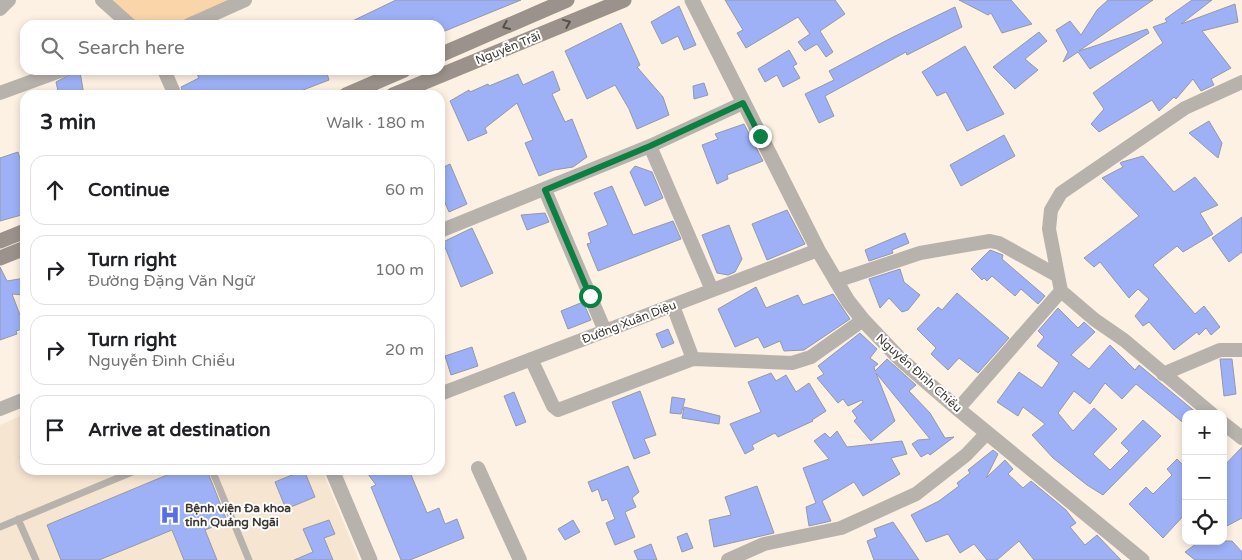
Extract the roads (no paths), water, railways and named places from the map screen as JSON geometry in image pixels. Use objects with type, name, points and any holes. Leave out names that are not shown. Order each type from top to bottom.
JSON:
[{"type":"main road","name":"Nguyễn Trãi","points":[[445,53],[567,0]]},
{"type":"main road","name":"Nguyễn Trãi","points":[[445,73],[624,0]]},
{"type":"main road","points":[[358,90],[392,75]]},
{"type":"main road","name":"Nguyễn Trãi","points":[[404,90],[441,75]]},
{"type":"main road","points":[[0,241],[20,233]]},
{"type":"main road","points":[[0,258],[20,250]]},
{"type":"street","points":[[0,10],[9,0]]},
{"type":"street","points":[[102,0],[124,20]]},
{"type":"street","points":[[199,20],[244,0]]},
{"type":"street","name":"Nguyễn Đình Chiểu","points":[[692,0],[818,250],[848,301],[863,320],[901,360],[1142,560]]},
{"type":"street","points":[[0,94],[50,75]]},
{"type":"street","points":[[166,75],[173,90]]},
{"type":"street","points":[[1207,410],[1124,340],[1095,320],[1060,291],[1049,229],[1051,210],[1061,193],[1185,108],[1242,82]]},
{"type":"street","points":[[445,229],[650,146],[743,103]]},
{"type":"street","points":[[650,146],[712,290]]},
{"type":"street","points":[[545,190],[605,331]]},
{"type":"street","points":[[836,281],[920,253],[990,241],[999,243],[1058,276]]},
{"type":"street","name":"Đường Xuân Diệu","points":[[445,392],[818,250]]},
{"type":"street","points":[[958,409],[1060,291]]},
{"type":"street","points":[[673,306],[693,359]]},
{"type":"street","points":[[531,359],[553,406],[558,410],[693,359],[792,363],[803,361],[812,357],[863,320]]},
{"type":"street","points":[[1162,374],[1220,350],[1242,350]]},
{"type":"street","points":[[0,409],[20,400]]},
{"type":"street","points":[[1227,426],[1242,438]]},
{"type":"street","points":[[728,560],[764,544],[842,528],[916,494],[966,455],[987,433]]},
{"type":"street","points":[[478,468],[520,560]]},
{"type":"street","points":[[334,475],[370,560]]},
{"type":"lane","points":[[0,527],[125,475]]},
{"type":"lane","points":[[214,475],[249,560]]},
{"type":"lane","points":[[18,519],[36,560]]},
{"type":"place","name":"Bệnh viện Đa khoa tỉnh Quảng Ngãi","points":[[170,515]]}]
